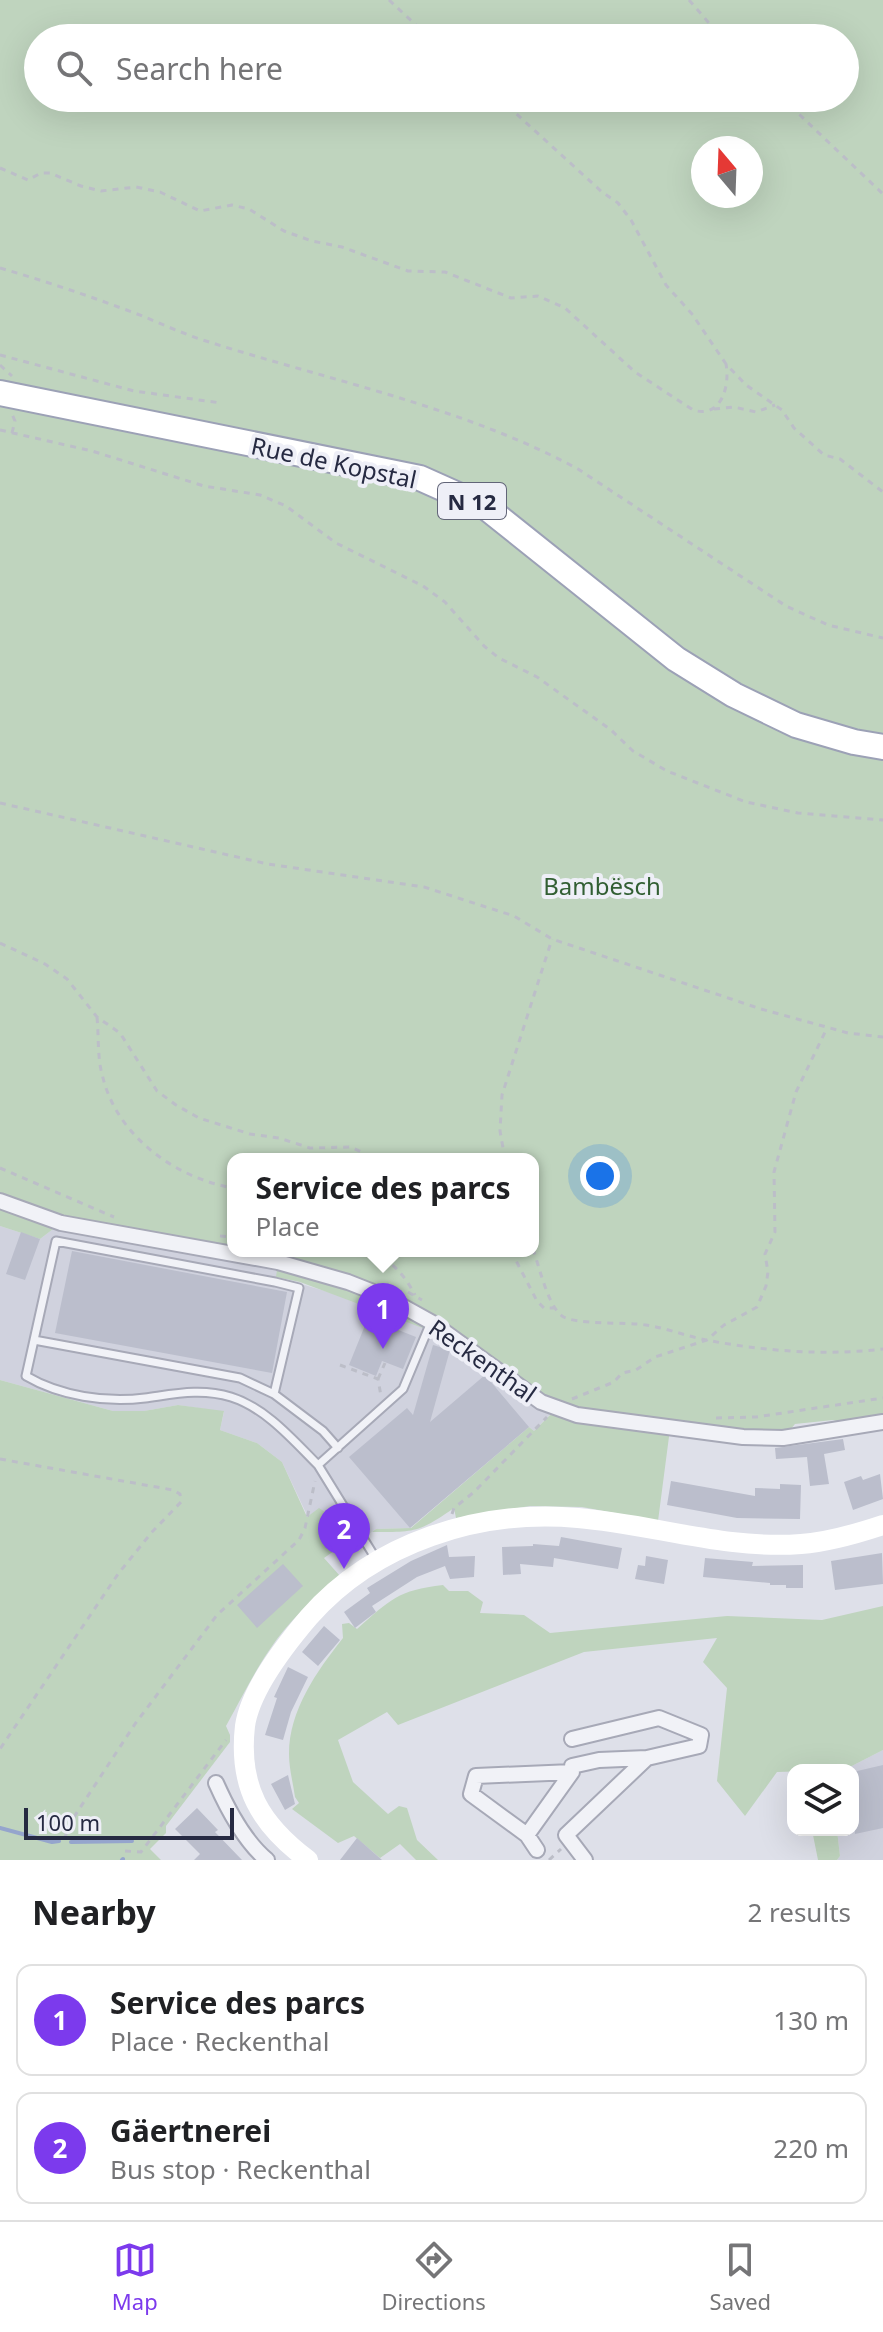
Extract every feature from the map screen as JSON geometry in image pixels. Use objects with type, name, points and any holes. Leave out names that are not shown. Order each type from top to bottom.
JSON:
[{"type":"main road","name":"Rue de Kopstal","points":[[0,393],[420,478],[487,508],[676,659],[734,695],[796,725],[883,747]]},
{"type":"main road","points":[[308,1860],[287,1845],[266,1822],[255,1802],[246,1778],[243,1751],[246,1721],[263,1680],[285,1644],[343,1585],[378,1561],[411,1543],[444,1532],[484,1522],[530,1517],[578,1518],[746,1544],[800,1545],[843,1538],[883,1525]]},
{"type":"street","name":"Reckenthal","points":[[0,1201],[61,1223],[227,1253]]},
{"type":"street","name":"Reckenthal","points":[[247,1257],[278,1262],[348,1282],[386,1297],[431,1322],[541,1402],[577,1415],[743,1437],[783,1438],[883,1422]]},
{"type":"street","points":[[540,1854],[527,1835],[471,1794],[476,1776],[572,1769],[599,1760],[647,1758],[699,1746],[701,1735],[659,1718],[572,1739]]},
{"type":"street","points":[[585,1860],[566,1835],[647,1758]]},
{"type":"street","points":[[527,1835],[572,1769]]},
{"type":"street","points":[[216,1783],[226,1806],[256,1851],[267,1860]]},
{"type":"lane","points":[[61,1223],[26,1376],[58,1392],[117,1399],[193,1390],[233,1398],[260,1412],[318,1465],[378,1561]]},
{"type":"lane","points":[[56,1241],[299,1288],[274,1394]]},
{"type":"lane","points":[[244,1276],[247,1257]]},
{"type":"lane","points":[[318,1465],[403,1389],[431,1322]]},
{"type":"lane","points":[[34,1340],[240,1378],[274,1394],[323,1431],[338,1448]]},
{"type":"path","points":[[389,0],[415,24]]},
{"type":"path","points":[[689,0],[710,24]]},
{"type":"path","points":[[514,112],[618,203],[631,220],[666,285],[692,314],[726,364],[746,385],[775,405],[794,428],[824,455],[840,459],[883,492]]},
{"type":"path","points":[[797,112],[883,194]]},
{"type":"path","points":[[0,168],[28,180],[41,173],[50,173],[101,191],[136,187],[160,192],[200,211],[232,205],[249,209],[284,231],[367,255],[408,271],[445,272],[511,298],[538,296],[565,308],[635,372],[693,410],[702,413],[734,407],[756,412],[775,405]]},
{"type":"path","points":[[0,268],[121,308],[204,340],[297,367],[544,450],[578,469],[786,606],[828,625],[883,638]]},
{"type":"path","points":[[0,355],[134,391],[221,403]]},
{"type":"path","points":[[713,409],[724,396],[729,380],[726,364]]},
{"type":"path","points":[[12,433],[15,421]]},
{"type":"path","points":[[0,430],[92,451],[204,486],[260,495],[286,506],[336,543],[423,586],[445,602],[484,646],[499,658],[537,677],[611,730],[633,751],[667,771],[746,802],[798,813],[883,820]]},
{"type":"path","points":[[0,803],[268,864],[424,887],[514,916],[552,939],[827,1028],[883,1037]]},
{"type":"path","points":[[504,1153],[500,1131],[502,1095],[552,939]]},
{"type":"path","points":[[0,943],[45,964],[67,979],[97,1017],[120,1033],[157,1091],[199,1118],[310,1148],[351,1147],[364,1153]]},
{"type":"path","points":[[97,1017],[97,1045],[103,1079],[112,1103],[130,1128],[157,1157],[182,1172],[227,1186]]},
{"type":"path","points":[[582,1401],[572,1399],[614,1382],[622,1373],[636,1370],[655,1357],[707,1340],[724,1325],[757,1307],[766,1286],[768,1272],[765,1254],[775,1232],[774,1172],[796,1092],[827,1028]]},
{"type":"path","points":[[0,1168],[122,1221]]},
{"type":"path","points":[[383,1257],[405,1276],[415,1295]]},
{"type":"path","points":[[514,1257],[537,1301],[544,1308],[554,1308]]},
{"type":"path","points":[[536,1257],[554,1308],[563,1318],[576,1322],[649,1325],[707,1340],[835,1353],[883,1349]]},
{"type":"path","points":[[385,1363],[378,1379],[385,1407]]},
{"type":"path","points":[[340,1365],[378,1379]]},
{"type":"path","points":[[714,1418],[756,1417],[883,1398]]},
{"type":"path","points":[[444,1532],[454,1508],[474,1492],[556,1408]]},
{"type":"path","points":[[0,1459],[173,1490],[180,1494],[181,1502],[118,1574],[0,1749]]},
{"type":"path","points":[[64,1839],[72,1820],[135,1724],[217,1615],[299,1540],[305,1528],[318,1465]]},
{"type":"path","points":[[125,1851],[141,1852],[230,1735]]},
{"type":"path","points":[[540,1854],[566,1835]]},
{"type":"shaded area","points":[[61,1223],[227,1253],[227,1257],[278,1262],[277,1277],[431,1322],[556,1408],[534,1431],[529,1427],[410,1528],[376,1529],[355,1543],[348,1527],[308,1517],[282,1462],[257,1443],[220,1430],[224,1412],[178,1405],[144,1411],[113,1411],[0,1380],[0,1226],[40,1239]]},
{"type":"shaded area","points":[[883,1750],[883,1860],[837,1860],[840,1856],[838,1836],[859,1836],[859,1764],[856,1764]]},
{"type":"green space","name":"Bambësch","points":[[0,0],[883,0],[883,1422],[860,1427],[833,1420],[795,1424],[783,1438],[670,1429],[658,1521],[582,1507],[530,1506],[456,1518],[454,1508],[416,1529],[372,1532],[376,1529],[411,1528],[529,1427],[534,1431],[556,1409],[446,1332],[428,1330],[300,1282],[276,1277],[278,1263],[245,1257],[539,1257],[539,1153],[227,1153],[227,1254],[61,1223],[40,1239],[0,1226]]},
{"type":"green space","points":[[0,1380],[113,1411],[144,1411],[178,1405],[224,1411],[220,1430],[257,1443],[282,1462],[307,1517],[319,1508],[348,1527],[355,1543],[338,1555],[334,1551],[324,1558],[340,1576],[291,1622],[263,1660],[226,1726],[230,1742],[166,1826],[166,1833],[150,1849],[161,1860],[0,1860]]},
{"type":"green space","points":[[443,1585],[449,1591],[468,1591],[483,1602],[480,1613],[524,1615],[550,1633],[727,1616],[822,1620],[883,1606],[883,1750],[856,1764],[787,1764],[787,1772],[777,1772],[745,1816],[717,1781],[727,1688],[703,1662],[717,1638],[584,1652],[398,1725],[387,1712],[338,1740],[353,1782],[388,1814],[399,1806],[407,1808],[417,1840],[438,1860],[416,1860],[400,1844],[380,1858],[354,1836],[338,1843],[292,1809],[299,1803],[290,1770],[290,1738],[306,1692],[343,1638],[342,1624],[349,1623],[357,1629],[396,1598],[415,1590]]},
{"type":"green space","points":[[813,1836],[838,1836],[840,1856],[837,1860],[818,1860]]},
{"type":"building","points":[[21,1232],[40,1239],[25,1280],[6,1274]]},
{"type":"building","points":[[72,1251],[287,1292],[272,1373],[55,1333]]},
{"type":"building","points":[[368,1318],[416,1337],[403,1369],[382,1361],[376,1376],[349,1365]]},
{"type":"building","points":[[433,1345],[450,1350],[430,1422],[485,1375],[529,1427],[410,1528],[349,1457],[407,1408],[413,1415]]},
{"type":"building","points":[[843,1439],[845,1450],[824,1454],[829,1484],[810,1486],[807,1457],[776,1459],[775,1448]]},
{"type":"building","points":[[880,1474],[883,1499],[853,1510],[844,1482]]},
{"type":"building","points":[[671,1481],[755,1496],[755,1488],[780,1489],[780,1484],[801,1485],[800,1519],[737,1518],[667,1505]]},
{"type":"building","points":[[561,1537],[622,1548],[618,1569],[554,1558],[553,1567],[520,1564],[521,1574],[503,1575],[502,1547],[533,1544],[559,1546]]},
{"type":"building","points":[[447,1545],[449,1557],[475,1556],[474,1577],[450,1579],[445,1566],[417,1577],[372,1606],[376,1612],[355,1628],[344,1612],[370,1593],[367,1588],[411,1561]]},
{"type":"building","points":[[882,1553],[883,1584],[835,1590],[831,1561]]},
{"type":"building","points":[[646,1556],[668,1560],[664,1584],[635,1579],[638,1565],[645,1566]]},
{"type":"building","points":[[705,1558],[753,1562],[752,1566],[803,1565],[803,1588],[703,1577]]},
{"type":"building","points":[[283,1564],[303,1586],[257,1628],[237,1605]]},
{"type":"building","points":[[324,1626],[340,1640],[318,1666],[302,1652]]},
{"type":"building","points":[[288,1667],[308,1677],[291,1712],[283,1740],[265,1735],[277,1698],[274,1697]]},
{"type":"building","points":[[883,1765],[883,1828],[859,1833],[859,1771]]},
{"type":"building","points":[[288,1775],[295,1804],[285,1810],[271,1784]]},
{"type":"building","points":[[197,1808],[242,1860],[194,1860],[200,1854],[175,1829]]},
{"type":"building","points":[[357,1838],[382,1860],[340,1860]]},
{"type":"waterway","points":[[0,1828],[52,1842],[59,1841]]},
{"type":"waterway","points":[[71,1842],[132,1841]]},
{"type":"place","name":"Service des parcs","points":[[383,1349]]},
{"type":"place","name":"Gäertnerei","points":[[344,1569]]}]
